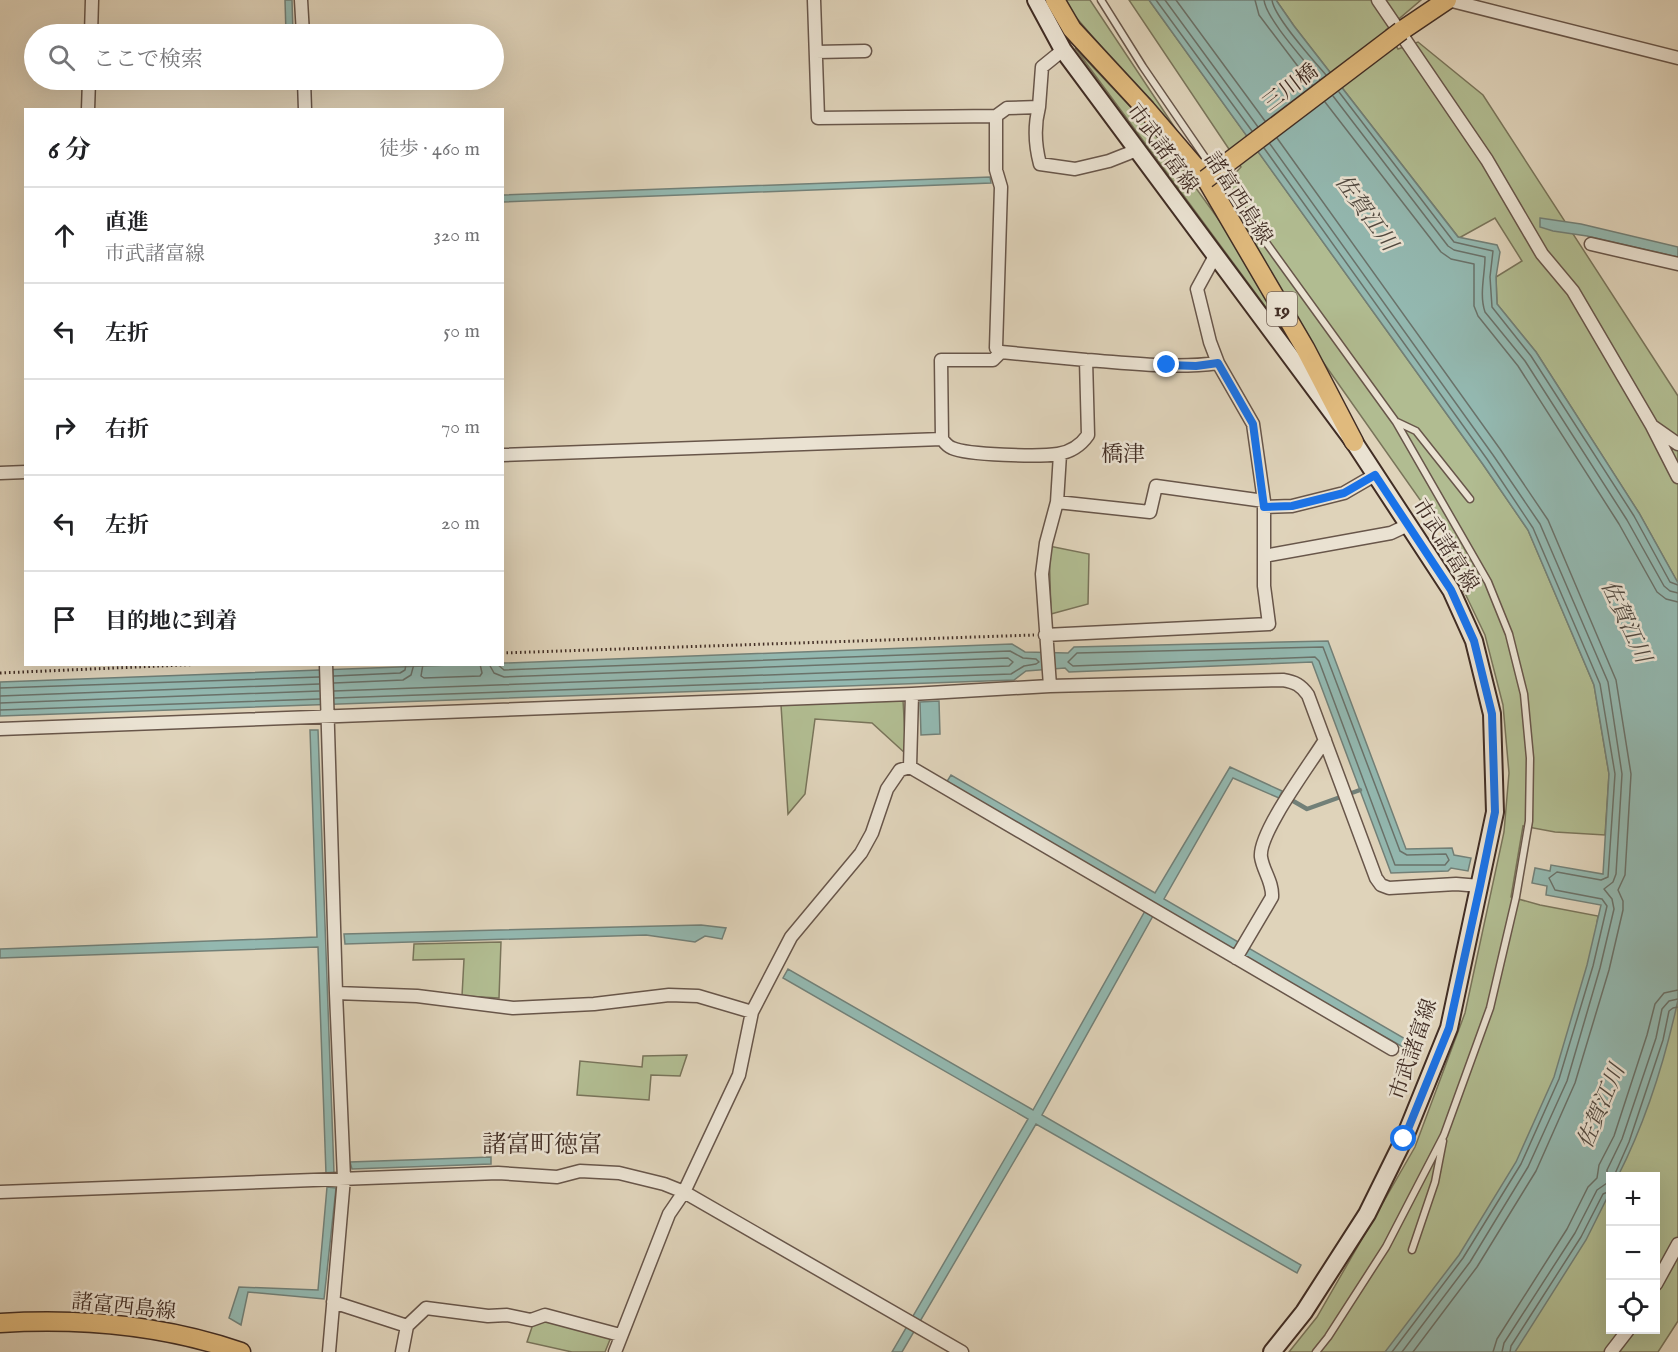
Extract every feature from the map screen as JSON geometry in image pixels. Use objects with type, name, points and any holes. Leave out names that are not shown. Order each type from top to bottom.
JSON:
[{"type":"main road","name":"市武諸富線","points":[[1036,0],[1063,50],[1354,442],[1451,590],[1474,641],[1492,714],[1495,812],[1449,1028],[1404,1139],[1367,1214],[1304,1312],[1272,1352]]},
{"type":"main road","name":"諸富西島線","points":[[1055,0],[1072,28],[1146,109],[1211,175],[1354,442]]},
{"type":"main road","points":[[1401,31],[1448,0]]},
{"type":"main road","name":"三川橋","points":[[1211,175],[1401,31]]},
{"type":"main road","name":"諸富西島線","points":[[0,1323],[80,1321],[141,1327],[189,1336],[239,1352]]},
{"type":"street","points":[[91,24],[92,0]]},
{"type":"street","points":[[301,0],[302,24]]},
{"type":"street","points":[[814,0],[818,118],[996,116],[1007,108],[1039,107]]},
{"type":"street","points":[[1378,0],[1487,160],[1542,254],[1573,291],[1652,426],[1678,477]]},
{"type":"street","points":[[1388,0],[1389,14]]},
{"type":"street","points":[[1448,0],[1678,58]]},
{"type":"street","points":[[1063,50],[1042,67],[1039,107],[1035,123],[1040,164],[1075,169],[1109,161],[1137,150]]},
{"type":"street","points":[[816,52],[865,51]]},
{"type":"street","points":[[88,108],[89,90]]},
{"type":"street","points":[[304,90],[305,108]]},
{"type":"street","points":[[996,116],[996,170],[1001,187],[996,348],[1001,352],[1086,360],[1196,366],[1218,363]]},
{"type":"street","points":[[1591,244],[1678,264]]},
{"type":"street","points":[[1046,638],[1269,624],[1264,586],[1264,504],[1253,424],[1218,363],[1210,342],[1197,289],[1215,256]]},
{"type":"street","points":[[1001,352],[993,360],[941,360],[942,439],[949,447],[964,452],[1044,455],[1060,454],[1082,444],[1088,435],[1086,360]]},
{"type":"street","points":[[1652,426],[1678,444]]},
{"type":"street","points":[[504,455],[942,439]]},
{"type":"street","points":[[1050,681],[1042,574],[1046,543],[1057,502],[1060,454]]},
{"type":"street","points":[[0,473],[24,472]]},
{"type":"street","points":[[1057,502],[1150,512],[1156,486],[1264,504],[1292,506],[1344,493],[1375,475]]},
{"type":"street","points":[[1264,556],[1391,533],[1408,525]]},
{"type":"street","points":[[326,666],[344,1178],[329,1352]]},
{"type":"street","points":[[0,729],[328,712],[912,694],[1050,681],[1283,680],[1294,682],[1308,695],[1376,878],[1381,885],[1389,888],[1456,884],[1480,886]]},
{"type":"street","points":[[910,767],[912,694]]},
{"type":"street","points":[[1236,957],[1272,897],[1273,888],[1261,858],[1263,844],[1287,799],[1325,740]]},
{"type":"street","points":[[615,1352],[669,1214],[684,1192],[739,1076],[752,1012],[791,937],[861,853],[872,833],[887,789],[900,770],[910,767],[1392,1049]]},
{"type":"street","points":[[336,993],[417,996],[513,1008],[594,1004],[669,995],[698,996],[752,1012]]},
{"type":"street","points":[[0,1192],[498,1173],[556,1177],[580,1171],[619,1173],[664,1184],[684,1192],[962,1352]]},
{"type":"street","points":[[1658,1280],[1678,1244]]},
{"type":"street","points":[[333,1302],[407,1326]]},
{"type":"street","points":[[402,1352],[407,1326],[426,1308],[488,1316],[507,1315],[531,1320],[545,1315],[620,1335]]},
{"type":"street","points":[[1611,1352],[1624,1334]]},
{"type":"lane","points":[[1101,0],[1211,175],[1396,422],[1488,582],[1509,634],[1524,694],[1530,758],[1528,821],[1516,897],[1490,1008],[1444,1135],[1386,1247],[1316,1352]]},
{"type":"lane","points":[[1396,422],[1416,431],[1470,499]]},
{"type":"lane","points":[[1412,1250],[1435,1182],[1444,1135]]},
{"type":"path","points":[[504,654],[1046,638]]},
{"type":"path","points":[[0,673],[159,666]]},
{"type":"green space","points":[[1066,0],[1090,0],[1189,149],[1074,15]]},
{"type":"green space","points":[[1129,0],[1149,0],[1528,530],[1594,685],[1609,774],[1605,835],[1555,832],[1523,826],[1511,897],[1598,916],[1574,1073],[1410,1352],[1289,1352],[1317,1317],[1415,1147],[1465,1013],[1504,832],[1509,773],[1503,705],[1485,635],[1449,560],[1442,531],[1316,352],[1230,206],[1231,178],[1241,167]]},
{"type":"green space","points":[[1276,0],[1421,0],[1386,30],[1398,49],[1418,42],[1483,95],[1678,396],[1678,583],[1639,513],[1536,352],[1497,304],[1496,277],[1522,261],[1495,218],[1459,238]]},
{"type":"green space","points":[[1075,48],[1159,137],[1232,238],[1287,336]]},
{"type":"green space","points":[[1049,546],[1089,554],[1088,604],[1051,614]]},
{"type":"green space","points":[[903,700],[906,754],[872,723],[815,719],[805,794],[788,814],[781,705]]},
{"type":"green space","points":[[1678,931],[1678,1321],[1658,1352],[1498,1352]]},
{"type":"green space","points":[[501,942],[499,998],[462,996],[464,959],[413,960],[414,944]]},
{"type":"green space","points":[[687,1055],[680,1076],[651,1075],[649,1100],[577,1095],[580,1061],[642,1067],[643,1056]]},
{"type":"green space","points":[[546,1320],[611,1337],[605,1352],[572,1352],[527,1342],[533,1324]]},
{"type":"water","points":[[285,0],[292,0],[293,24],[286,24]]},
{"type":"water","name":"佐賀江川","points":[[1149,0],[1276,0],[1458,237],[1497,245],[1500,252],[1496,277],[1497,304],[1536,352],[1639,513],[1678,583],[1678,1000],[1654,1090],[1620,1172],[1606,1172],[1606,1200],[1586,1240],[1515,1352],[1385,1352],[1459,1255],[1516,1162],[1554,1077],[1587,965],[1601,905],[1546,895],[1547,886],[1532,883],[1535,868],[1550,871],[1551,865],[1603,874],[1609,774],[1594,685],[1528,530]]},
{"type":"water","points":[[990,177],[991,183],[504,202],[504,195]]},
{"type":"water","points":[[1540,218],[1581,224],[1678,247],[1678,257],[1587,236],[1553,231],[1540,227]]},
{"type":"water","points":[[1328,641],[1406,849],[1452,848],[1454,855],[1471,858],[1468,871],[1451,868],[1448,871],[1391,873],[1312,662],[1069,672],[1065,668],[1026,671],[1014,680],[0,716],[0,682],[426,666],[504,666],[504,663],[1012,644],[1025,652],[1068,653],[1074,647]]},
{"type":"water","points":[[939,701],[940,734],[921,735],[920,702]]},
{"type":"water","points":[[310,730],[318,730],[334,1173],[326,1174],[318,947],[0,958],[0,949],[317,937]]},
{"type":"water","points":[[1230,767],[1282,791],[1279,798],[1233,778],[1164,899],[1414,1044],[1410,1051],[1158,907],[1042,1115],[1301,1265],[1297,1273],[1036,1124],[902,1352],[892,1352],[1028,1119],[783,978],[788,969],[1033,1110],[1150,902],[946,783],[951,775],[1155,893]]},
{"type":"water","points":[[701,925],[726,928],[722,939],[705,936],[695,942],[646,935],[345,944],[344,934]]},
{"type":"water","points":[[491,1157],[491,1164],[352,1169],[350,1162]]},
{"type":"water","points":[[327,1187],[336,1188],[324,1299],[248,1292],[241,1325],[229,1318],[239,1287],[318,1290]]},
{"type":"waterway","points":[[1288,798],[1307,809],[1360,790]]},
{"type":"district","name":"橋津","points":[[1123,453]]},
{"type":"district","name":"諸富町徳富","points":[[542,1144]]},
{"type":"route","points":[[1167,365],[1196,366],[1218,363],[1253,424],[1264,507],[1292,506],[1344,493],[1375,475],[1451,590],[1474,641],[1492,714],[1495,812],[1449,1028],[1404,1139]]}]
